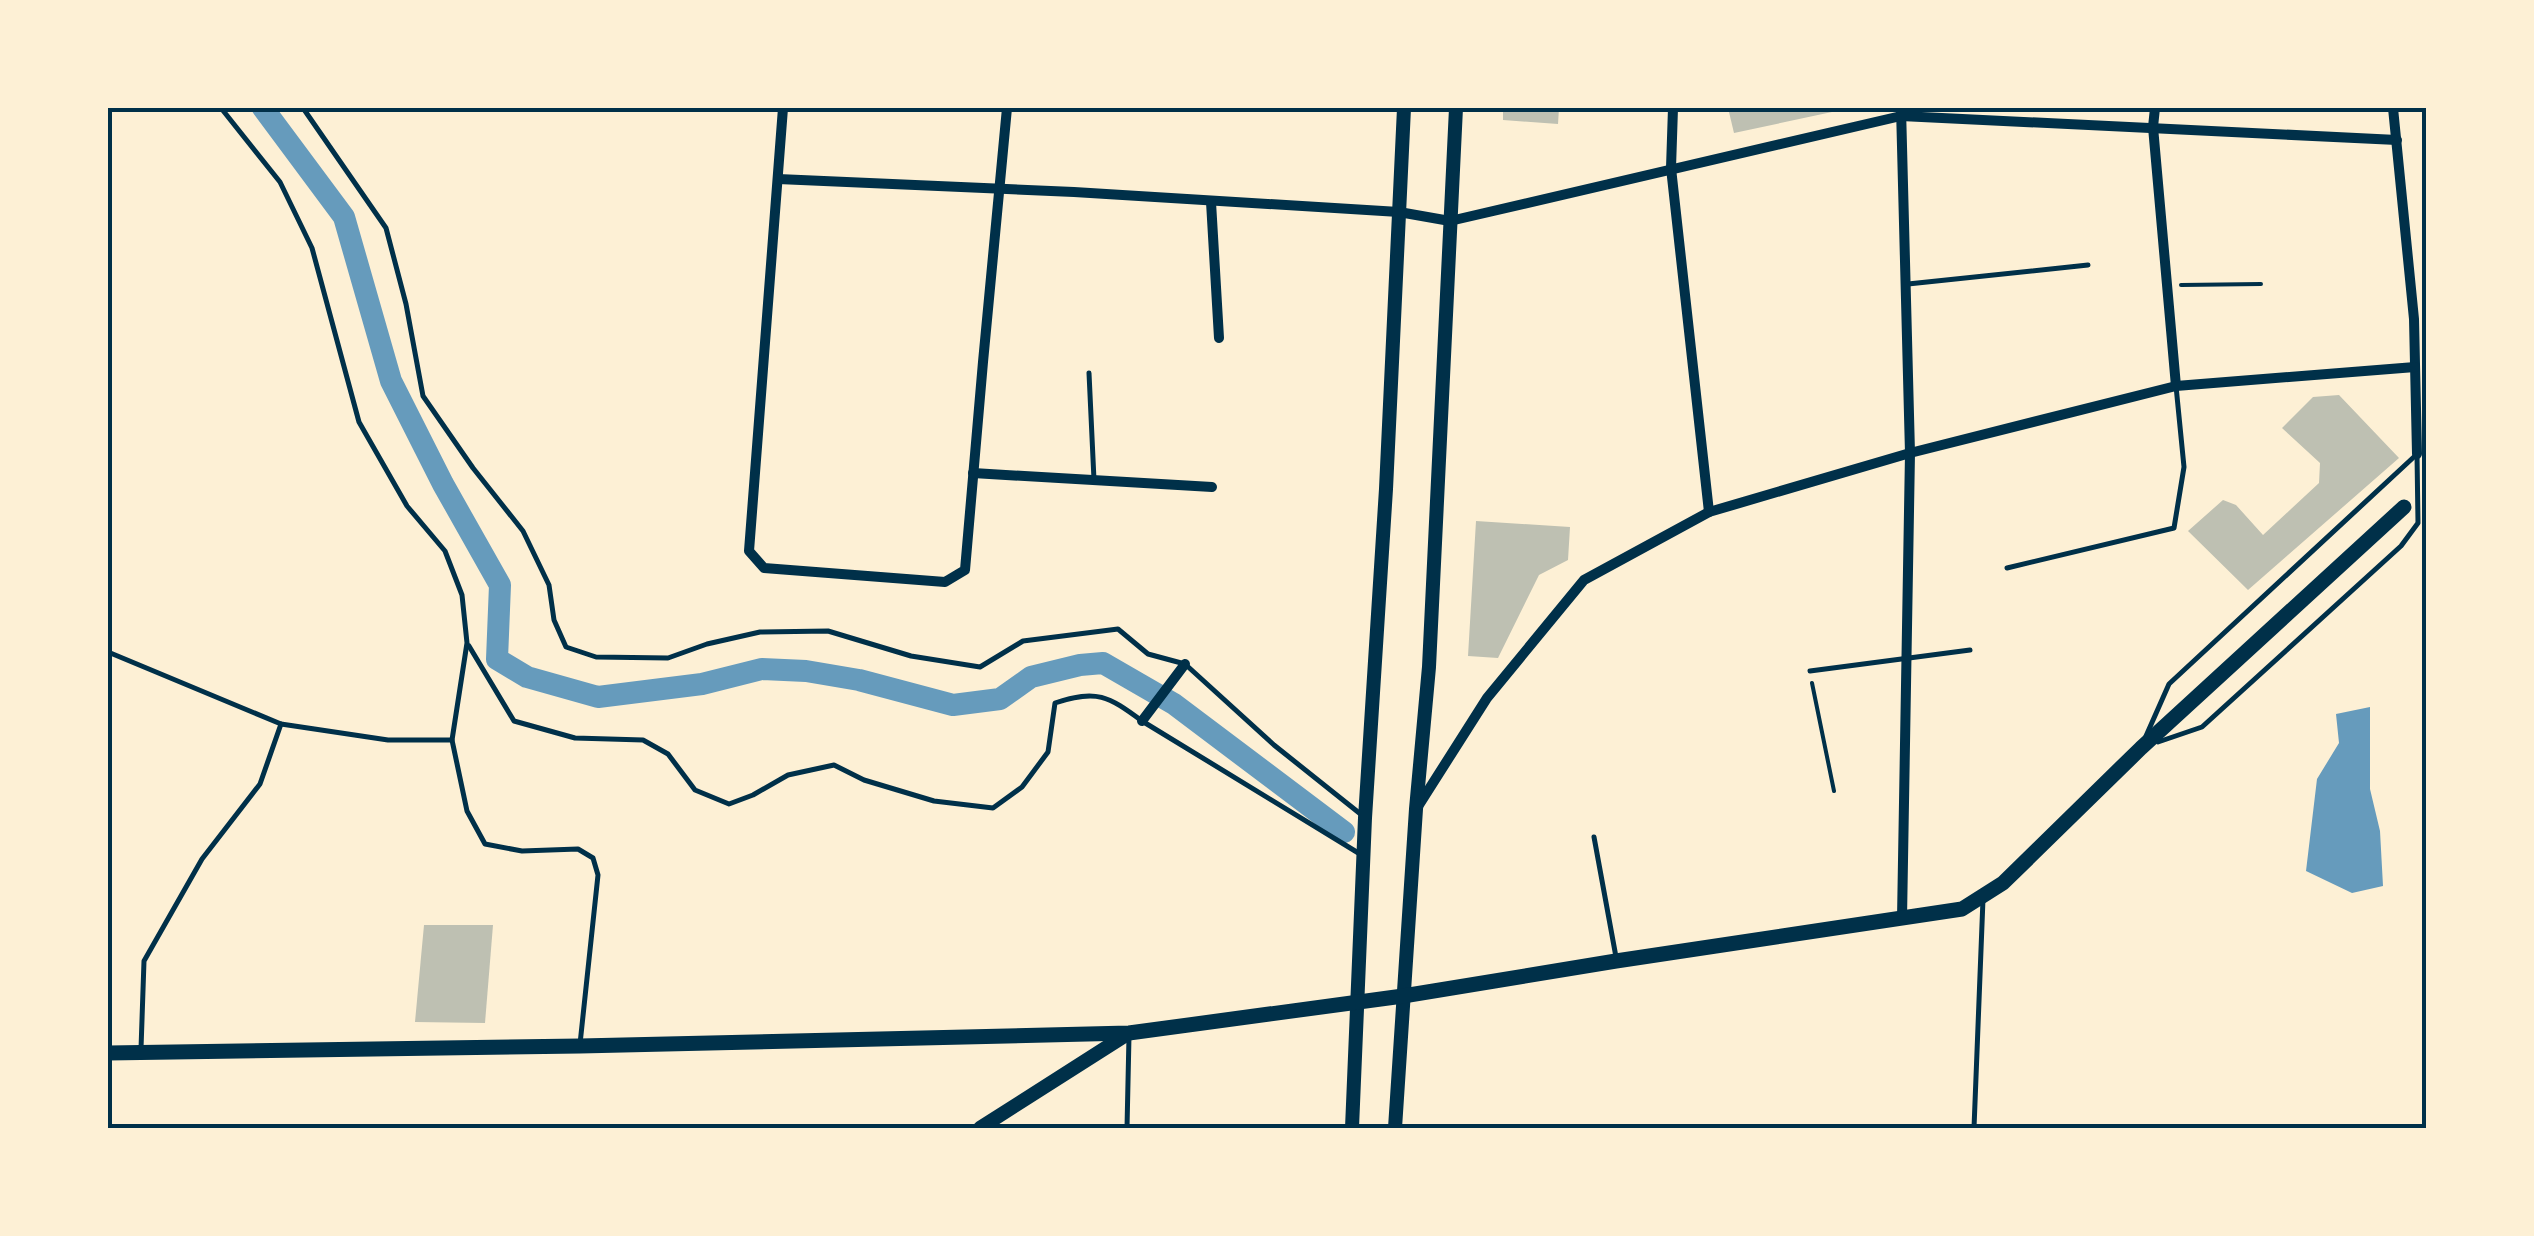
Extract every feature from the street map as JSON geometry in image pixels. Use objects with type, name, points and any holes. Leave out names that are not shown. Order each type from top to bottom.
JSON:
[{"type":"main road","points":[[108,1052],[1130,1034],[1404,996],[1962,909],[2004,882],[2141,748],[2404,507]]},
{"type":"street","points":[[783,108],[748,552],[764,568],[945,582],[966,570],[1007,108]]},
{"type":"street","points":[[1352,1128],[1404,108]]},
{"type":"street","points":[[1395,1128],[1429,667],[1456,108]]},
{"type":"street","points":[[1673,108],[1671,168],[1709,512]]},
{"type":"street","points":[[2154,108],[2176,386]]},
{"type":"street","points":[[2393,108],[2414,319],[2416,454]]},
{"type":"street","points":[[778,179],[1399,212],[1450,221],[1901,112],[2396,140]]},
{"type":"street","points":[[1901,112],[1910,453],[1902,920]]},
{"type":"street","points":[[1211,202],[1219,338]]},
{"type":"street","points":[[1416,808],[1487,698],[1584,580],[1709,512],[1910,453],[2176,386],[2415,367]]},
{"type":"street","points":[[973,473],[1212,487]]},
{"type":"street","points":[[1142,720],[1185,664]]},
{"type":"street","points":[[980,1128],[1130,1034]]},
{"type":"lane","points":[[221,108],[280,182],[312,248],[360,422],[407,506],[446,551],[462,595],[467,643],[452,740],[467,811],[485,844],[522,851],[578,849],[593,858],[598,874],[580,1046]]},
{"type":"lane","points":[[303,108],[386,228],[406,304],[422,396],[523,532],[549,585],[554,620],[566,647],[596,657],[668,658],[760,632],[828,631],[911,656],[980,667],[1024,641],[1118,629],[1148,654],[1185,664],[1274,746],[1366,818]]},
{"type":"lane","points":[[1905,284],[2088,264]]},
{"type":"lane","points":[[1089,374],[1094,480]]},
{"type":"lane","points":[[2007,568],[2174,528],[2184,467],[2176,386]]},
{"type":"lane","points":[[2141,748],[2202,726],[2400,546],[2418,523],[2416,454]]},
{"type":"lane","points":[[2141,748],[2168,684],[2416,454]]},
{"type":"lane","points":[[467,643],[514,721],[575,738],[642,740],[668,754],[695,790],[728,804],[788,775],[834,765],[864,780],[934,801],[993,808],[1022,787],[1048,752],[1055,703],[1076,696],[1110,697],[1364,856]]},
{"type":"lane","points":[[1810,670],[1970,650]]},
{"type":"lane","points":[[108,652],[281,724],[388,740],[452,740]]},
{"type":"lane","points":[[141,1052],[144,961],[202,859],[260,784],[281,724]]},
{"type":"lane","points":[[1594,837],[1616,961]]},
{"type":"lane","points":[[1974,1128],[1983,896]]},
{"type":"lane","points":[[1127,1128],[1130,1034]]},
{"type":"path","points":[[2167,285],[2262,284]]},
{"type":"path","points":[[1810,670],[1834,791]]},
{"type":"water","points":[[2370,707],[2370,789],[2380,831],[2383,886],[2352,893],[2306,871],[2317,779],[2339,743],[2336,714]]},
{"type":"building","points":[[1503,108],[1559,108],[1558,124],[1503,120]]},
{"type":"building","points":[[1728,108],[1846,108],[1846,109],[1734,133]]},
{"type":"building","points":[[2339,395],[2399,458],[2248,590],[2188,531],[2223,500],[2236,505],[2263,535],[2319,483],[2320,463],[2282,428],[2313,397]]},
{"type":"building","points":[[1476,521],[1570,527],[1568,560],[1539,575],[1498,658],[1468,656]]},
{"type":"building","points":[[424,925],[493,925],[485,1023],[415,1022]]},
{"type":"waterway","points":[[263,108],[344,217],[391,381],[500,585],[497,659],[527,677],[598,697],[702,684],[762,669],[859,680],[953,705],[1000,699],[1031,677],[1103,663],[1174,704],[1344,832]]}]
